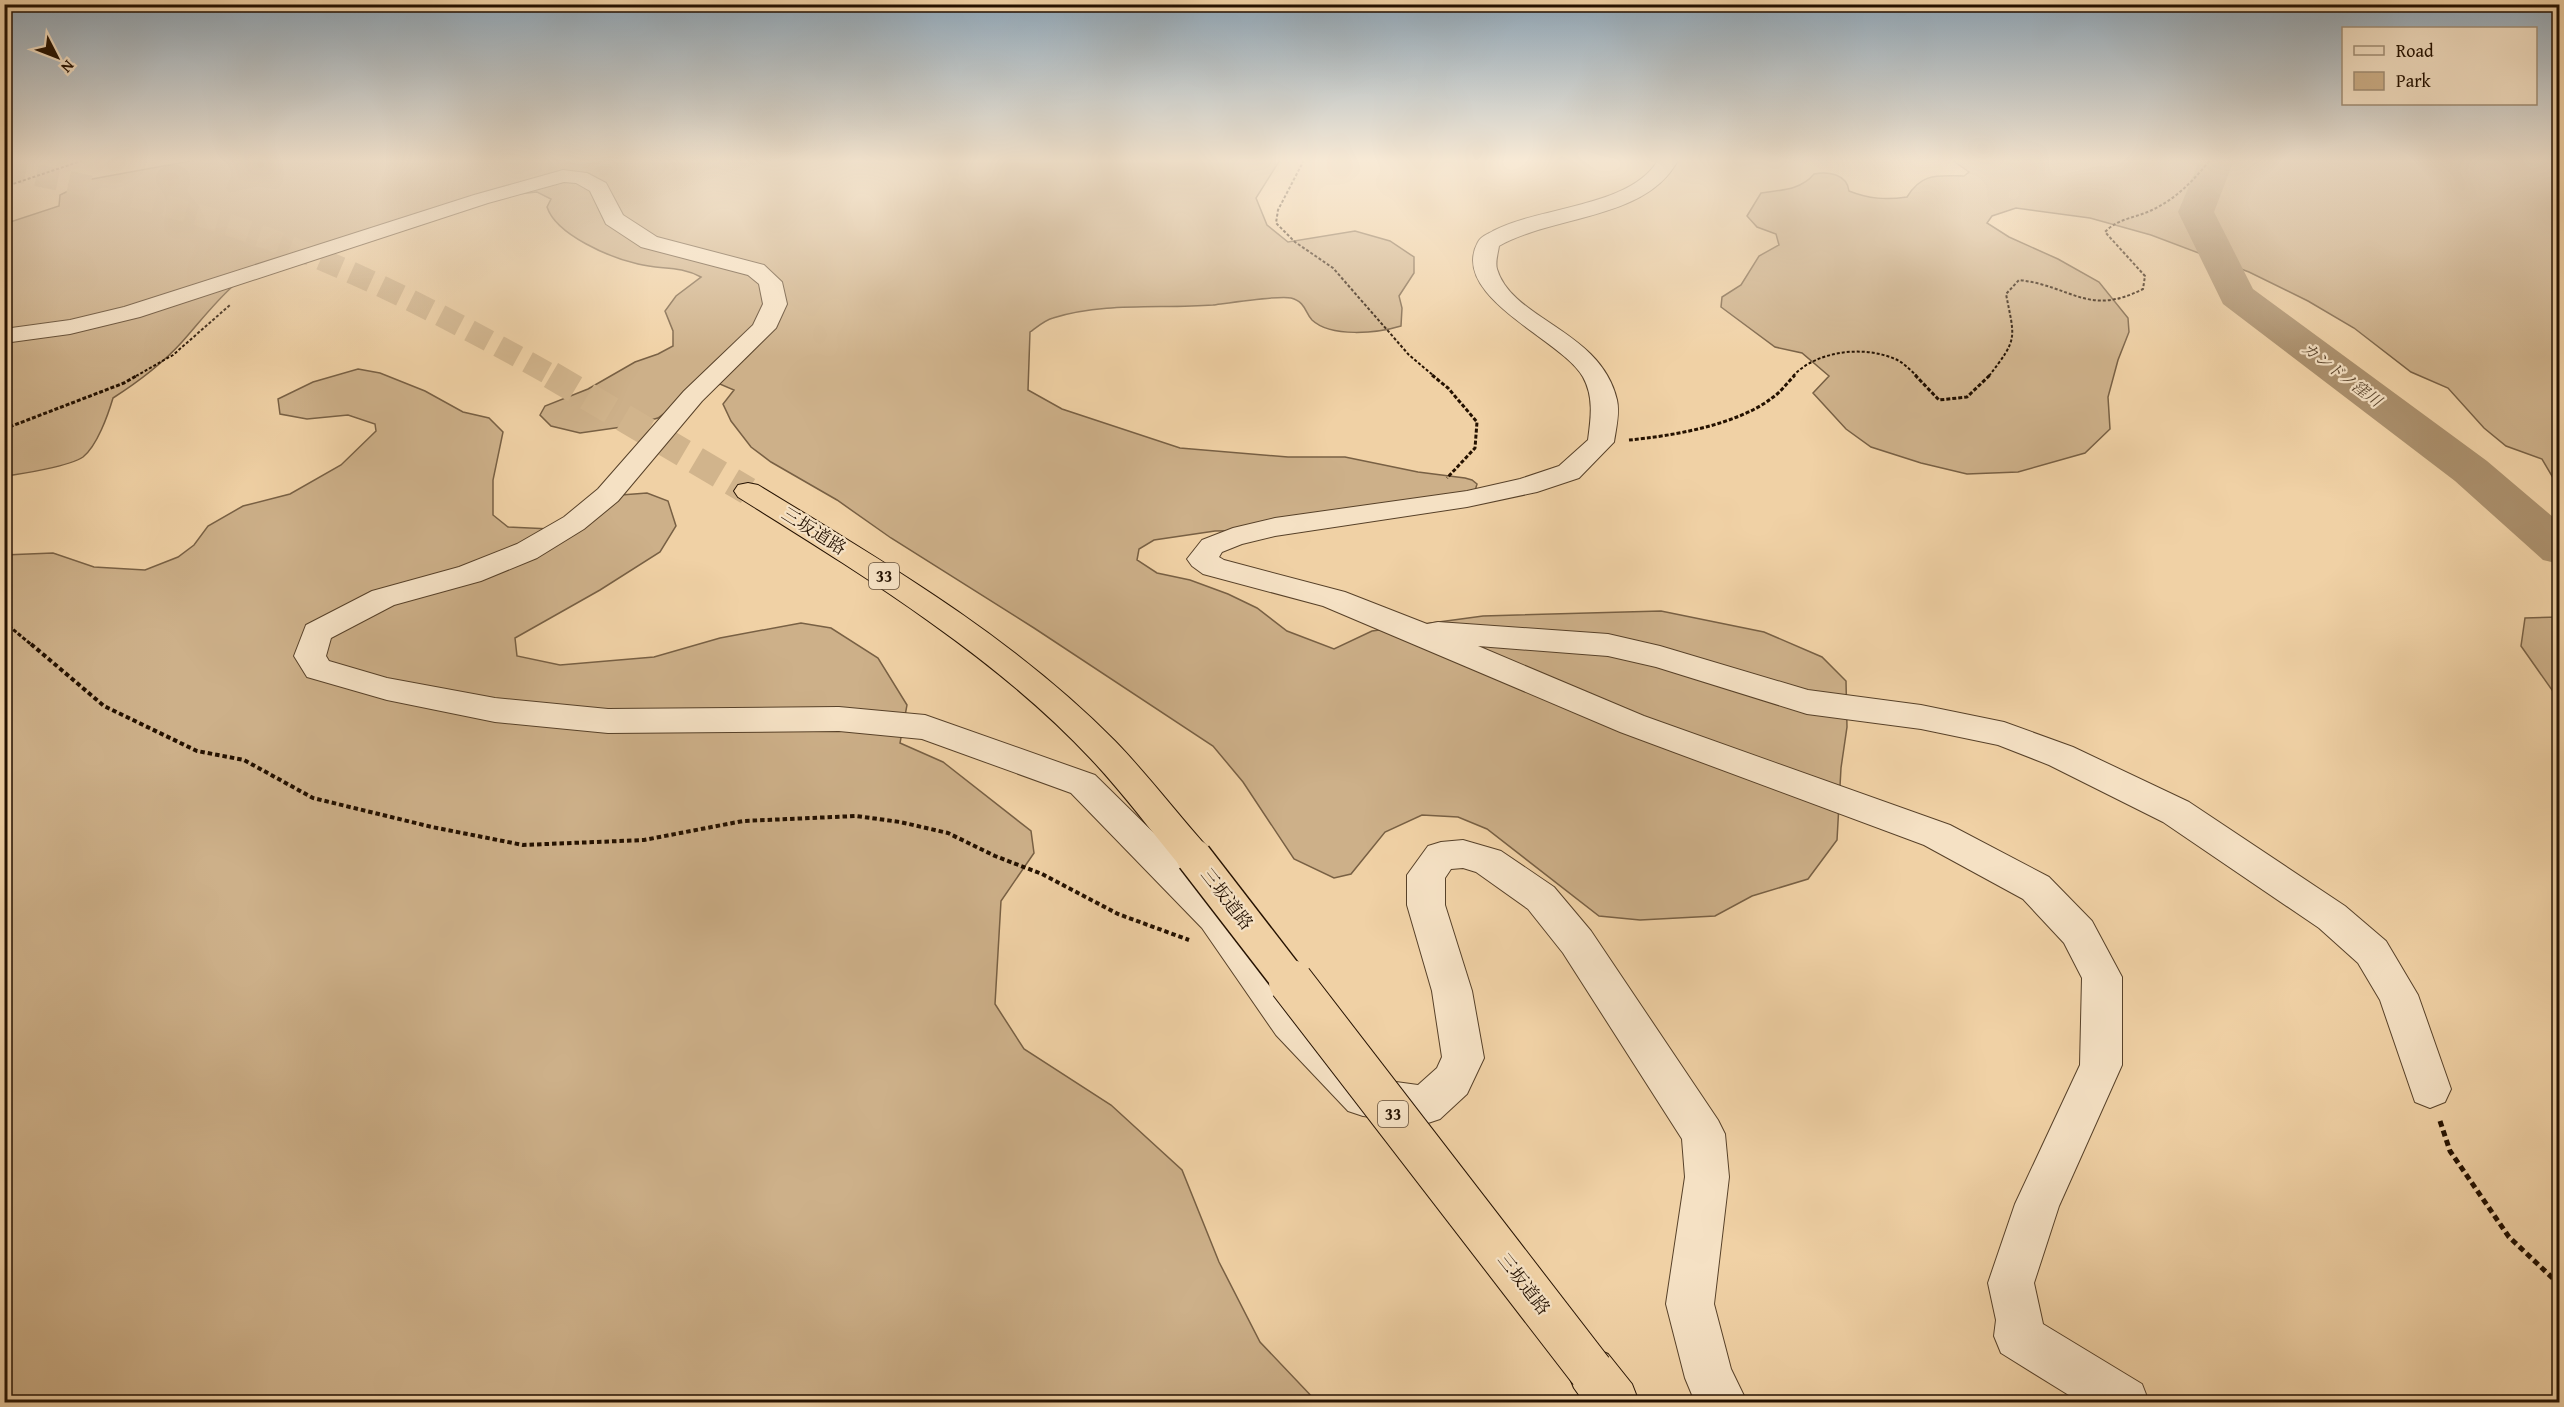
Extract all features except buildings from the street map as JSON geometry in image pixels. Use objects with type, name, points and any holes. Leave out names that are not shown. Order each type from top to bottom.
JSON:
[{"type":"highway","name":"三坂道路","points":[[758,496],[860,560],[997,656],[1052,701],[1103,750],[1194,857],[1603,1387]]},
{"type":"street","points":[[4,336],[70,327],[132,312],[399,226]]},
{"type":"street","points":[[624,226],[650,242],[756,270],[770,282],[775,304],[764,328],[693,396],[608,495],[574,523],[527,551],[470,574],[383,598],[317,632],[310,656],[318,669],[387,689],[495,710],[551,716],[608,721],[839,718],[925,727],[1083,784],[1215,917],[1290,1023],[1363,1097],[1425,1105],[1452,1081],[1463,1058],[1452,991],[1426,905],[1426,874],[1441,856],[1463,854],[1488,861],[1541,898],[1577,942],[1703,1134],[1707,1177],[1690,1304],[1709,1378],[1722,1402]]},
{"type":"street","points":[[1526,226],[1488,243],[1485,269],[1496,289],[1524,314],[1583,358],[1596,377],[1604,401],[1601,442],[1569,472],[1527,486],[1467,499],[1275,527],[1233,537],[1212,546],[1202,559],[1214,567],[1334,599],[1632,724],[1937,835],[2036,888],[2078,932],[2102,977],[2102,1065],[2037,1204],[2011,1283],[2020,1320],[2018,1336],[2124,1402]]},
{"type":"street","points":[[1412,630],[1608,645],[1660,657],[1807,702],[1921,717],[2004,734],[2061,756],[2176,812],[2332,917],[2372,952],[2398,995],[2430,1089]]},
{"type":"path","points":[[1279,226],[1295,242],[1333,268],[1409,355],[1448,388],[1477,422],[1475,448],[1421,505]]},
{"type":"path","points":[[1601,442],[1644,439],[1693,430],[1730,418],[1771,399],[1789,378],[1809,361],[1846,353],[1874,354],[1897,360],[1939,400],[1967,397],[1983,384],[2011,347],[2013,331],[2006,294],[2019,280],[2036,280],[2088,302],[2109,302],[2129,298],[2143,289],[2145,276],[2105,232],[2110,226]]},
{"type":"path","points":[[4,429],[124,383],[173,356],[270,268]]},
{"type":"path","points":[[4,622],[104,706],[197,751],[244,760],[313,798],[432,827],[523,845],[644,840],[743,821],[856,816],[900,822],[948,833],[995,856],[1042,874],[1118,914],[1191,941]]},
{"type":"path","points":[[2430,1089],[2451,1151],[2510,1236],[2559,1286]]},
{"type":"green space","points":[[4,226],[411,226],[233,286],[166,358],[113,398],[97,438],[83,457],[57,466],[5,476]]},
{"type":"green space","points":[[560,226],[1268,226],[1288,242],[1355,231],[1390,241],[1414,257],[1414,273],[1399,296],[1402,308],[1401,326],[1368,332],[1331,330],[1312,320],[1300,302],[1285,297],[1213,305],[1092,310],[1050,319],[1030,332],[1028,390],[1062,409],[1180,448],[1288,457],[1345,457],[1418,472],[1465,478],[1477,484],[1475,491],[1319,529],[1215,531],[1154,540],[1139,549],[1137,560],[1157,573],[1190,580],[1228,594],[1257,608],[1287,631],[1334,649],[1372,631],[1483,616],[1661,611],[1764,632],[1822,657],[1846,681],[1847,727],[1841,768],[1837,840],[1808,879],[1752,896],[1715,916],[1640,920],[1599,916],[1487,829],[1458,817],[1422,815],[1385,832],[1351,874],[1334,878],[1294,859],[1243,782],[1213,746],[1034,628],[891,538],[837,500],[771,462],[751,447],[731,421],[723,404],[734,390],[720,384],[673,407],[658,418],[629,426],[580,433],[551,426],[540,415],[545,406],[588,389],[635,362],[673,346],[673,331],[665,311],[676,296],[701,277],[677,269],[646,266],[627,261],[586,244]]},
{"type":"green space","points":[[1756,226],[1991,226],[2099,282],[2128,318],[2129,332],[2118,360],[2108,397],[2110,429],[2085,453],[2018,472],[1967,474],[1921,463],[1871,447],[1846,429],[1813,393],[1829,376],[1802,353],[1775,347],[1721,307],[1722,297],[1741,285],[1759,256],[1779,245],[1776,234]]},
{"type":"green space","points":[[2117,226],[2559,226],[2559,488],[2542,459],[2506,446],[2484,428],[2448,388],[2411,372],[2354,328],[2308,301],[2249,272],[2151,235]]},
{"type":"green space","points":[[358,369],[380,373],[425,391],[463,412],[489,418],[503,432],[493,480],[493,515],[508,527],[551,529],[621,495],[647,493],[668,501],[676,526],[660,552],[600,590],[515,638],[517,656],[560,665],[654,657],[720,638],[801,623],[831,628],[878,658],[907,705],[900,743],[943,762],[1031,831],[1034,853],[1001,901],[995,1004],[1024,1049],[1111,1105],[1182,1170],[1219,1262],[1260,1342],[1317,1402],[5,1402],[4,555],[53,553],[94,567],[145,570],[178,557],[194,545],[208,526],[243,506],[290,494],[341,465],[376,431],[375,424],[348,415],[307,419],[280,414],[278,399],[313,382]]},
{"type":"green space","points":[[2560,617],[2559,700],[2521,646],[2525,618]]},
{"type":"waterway","name":"カンドノ窪川","points":[[2203,226],[2237,296],[2471,471],[2560,549]]},
{"type":"tunnel","points":[[231,226],[350,272],[419,305],[553,376]]},
{"type":"tunnel","points":[[551,375],[748,491]]}]
